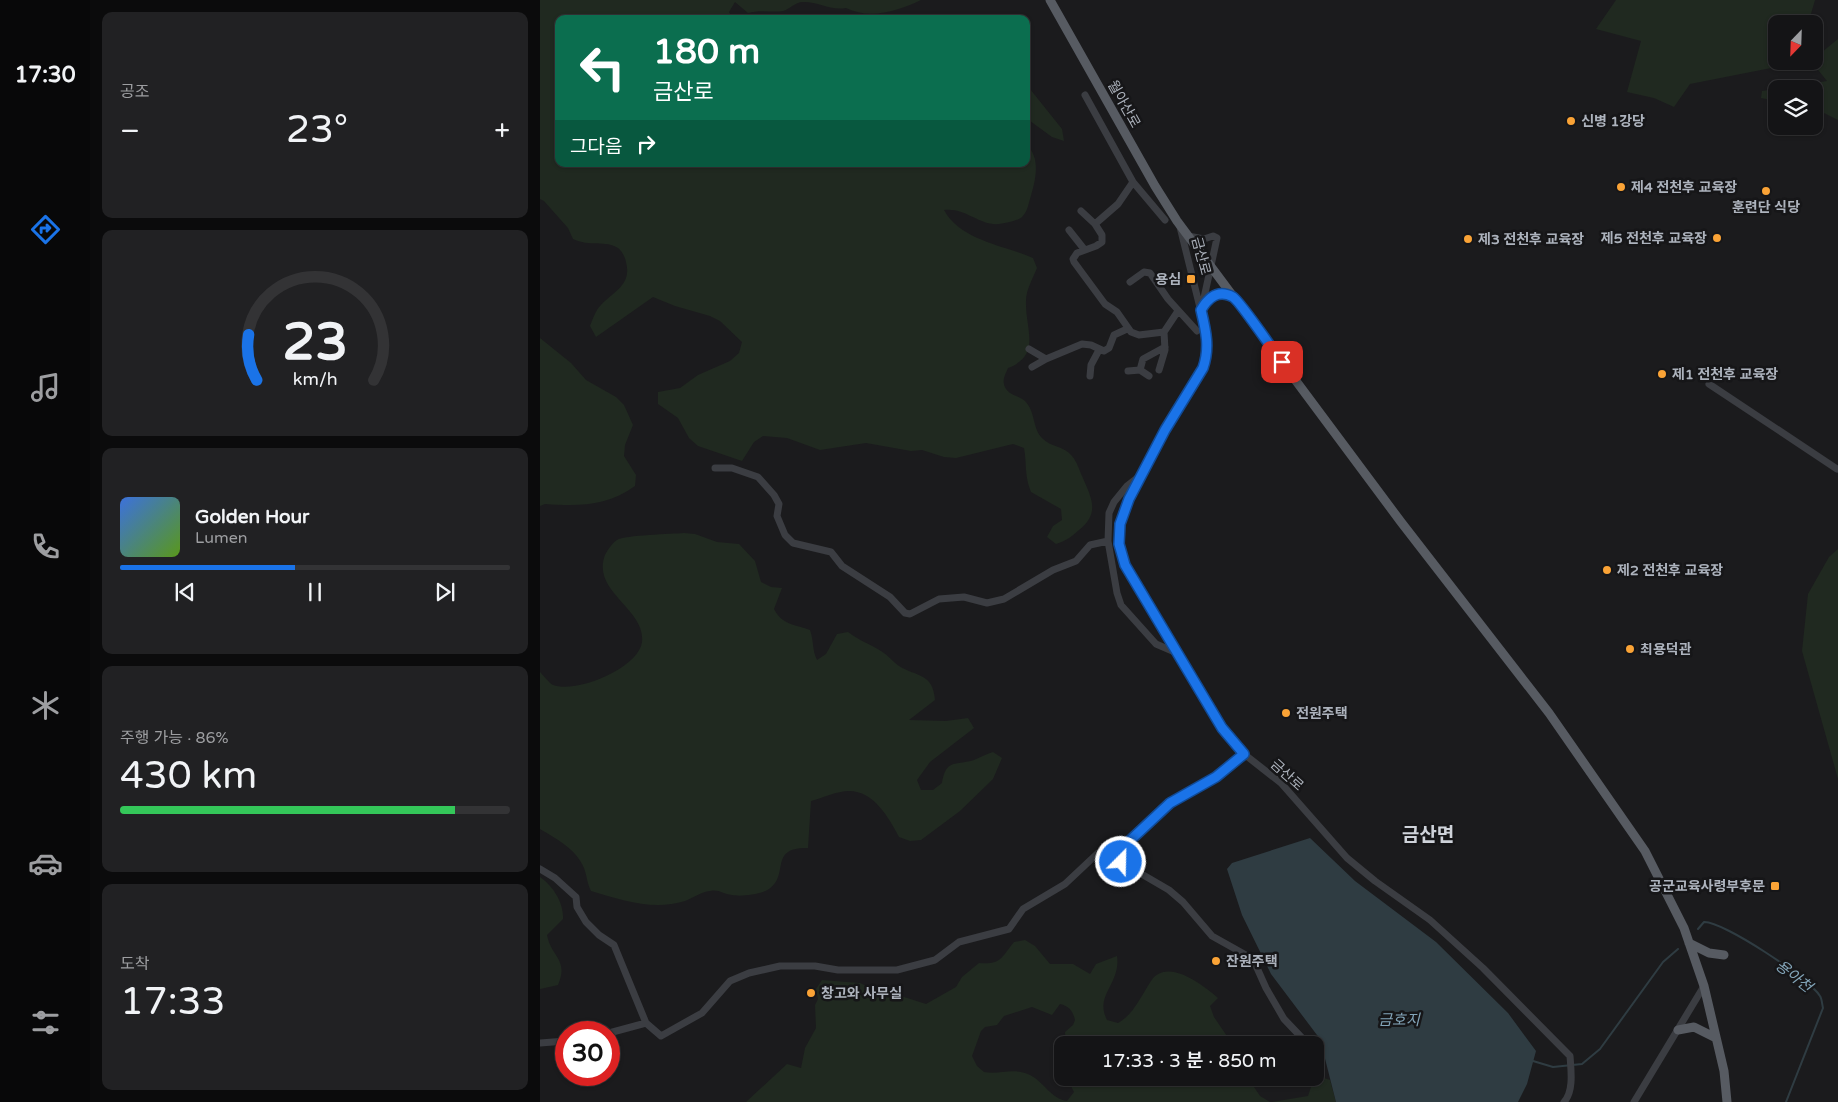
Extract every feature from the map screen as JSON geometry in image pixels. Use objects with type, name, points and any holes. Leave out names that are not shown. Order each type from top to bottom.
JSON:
[{"type":"main road","name":"월아산로","points":[[1050,0],[1155,186],[1188,236],[1401,522],[1554,722],[1645,851],[1689,943],[1704,986],[1724,1071],[1727,1102]]},
{"type":"main road","points":[[1201,310],[1212,296],[1220,294],[1234,297]]},
{"type":"main road","points":[[1689,943],[1709,954],[1724,954]]},
{"type":"main road","points":[[1678,1030],[1694,1027],[1716,1038]]},
{"type":"street","points":[[1085,95],[1133,182],[1165,220]]},
{"type":"street","points":[[1094,224],[1118,204],[1133,182]]},
{"type":"street","points":[[1081,212],[1094,224],[1102,235],[1102,242],[1074,255],[1074,262],[1104,304],[1120,314],[1128,329],[1139,335],[1164,332]]},
{"type":"street","name":"금산로","points":[[1177,220],[1208,340],[1205,364],[1141,475],[1120,524],[1119,544],[1125,565],[1222,728],[1244,754],[1281,783],[1347,858],[1375,881],[1430,920],[1483,968],[1570,1056],[1571,1082],[1568,1098],[1564,1102]]},
{"type":"street","points":[[1069,230],[1084,249]]},
{"type":"street","points":[[1188,236],[1196,238],[1209,238],[1213,236],[1217,238],[1201,310]]},
{"type":"street","points":[[1130,282],[1144,272],[1150,273],[1178,311],[1196,331]]},
{"type":"street","points":[[1159,370],[1165,347],[1164,332],[1178,311]]},
{"type":"street","points":[[1032,367],[1082,344],[1091,345],[1099,350],[1106,350],[1114,335],[1128,329]]},
{"type":"street","points":[[1140,370],[1143,359],[1165,347]]},
{"type":"street","points":[[1029,349],[1046,360]]},
{"type":"street","points":[[1090,376],[1091,364],[1099,350]]},
{"type":"street","points":[[1128,371],[1140,370],[1149,376]]},
{"type":"street","points":[[1709,384],[1837,469]]},
{"type":"street","points":[[715,468],[732,468],[758,477],[774,494],[779,504],[777,516],[785,535],[794,543],[831,552],[842,566],[890,597],[899,610],[910,614],[939,599],[964,597],[987,603],[1004,598],[1053,570],[1076,561],[1090,545],[1096,542],[1108,541]]},
{"type":"street","points":[[1141,475],[1127,486],[1114,502],[1109,513],[1108,541],[1121,605],[1156,644],[1177,653]]},
{"type":"street","points":[[540,869],[555,878],[576,897],[577,907],[586,922],[599,935],[614,945],[646,1023],[661,1036],[702,1013],[730,982],[749,973],[780,966],[815,966],[838,970],[897,970],[935,960],[959,942],[1009,929],[1023,909],[1065,884],[1098,853],[1122,848],[1170,803],[1216,777],[1244,754]]},
{"type":"street","points":[[1122,848],[1121,862],[1169,890],[1183,902],[1212,936],[1253,959],[1266,988],[1284,1020],[1300,1036]]},
{"type":"street","points":[[1634,1102],[1704,986]]},
{"type":"street","points":[[620,1030],[646,1023]]},
{"type":"street","points":[[540,1043],[555,1041]]},
{"type":"shaded area","points":[[540,0],[921,0],[893,11],[874,14],[804,2],[783,11],[748,13],[735,2],[729,12],[731,15],[555,15],[555,167],[1030,167],[1030,149],[1036,163],[1036,170],[1028,206],[1022,217],[1017,220],[992,224],[959,211],[944,210],[961,229],[972,235],[1033,258],[1037,268],[1026,297],[1029,331],[1028,348],[1025,356],[1018,363],[1008,368],[1004,383],[1008,391],[1023,399],[1028,405],[1037,430],[1043,439],[1065,450],[1072,456],[1089,492],[1092,505],[1090,518],[1071,537],[1060,543],[1056,544],[1047,537],[1053,526],[1062,520],[1061,509],[1031,492],[1026,475],[1024,448],[1013,444],[956,458],[944,457],[922,450],[911,451],[866,443],[820,450],[787,438],[763,436],[754,442],[742,461],[698,446],[689,438],[678,418],[658,404],[658,392],[680,388],[698,375],[730,361],[739,353],[742,342],[720,321],[653,297],[596,337],[590,326],[599,307],[624,282],[627,270],[624,256],[618,248],[609,244],[585,243],[573,239],[568,228],[540,199]]},
{"type":"shaded area","points":[[1616,0],[1815,0],[1811,15],[1768,15],[1768,69],[1690,84],[1674,107],[1654,98],[1627,92],[1641,41],[1596,29]]},
{"type":"shaded area","points":[[1838,39],[1838,120],[1823,112],[1823,82],[1827,81],[1818,70],[1823,70],[1823,51]]},
{"type":"shaded area","points":[[1030,89],[1062,129],[1064,141],[1052,137],[1030,121]]},
{"type":"shaded area","points":[[1768,90],[1768,99],[1761,98],[1762,91]]},
{"type":"shaded area","points":[[540,338],[571,363],[586,380],[616,397],[624,405],[633,425],[625,445],[624,456],[636,475],[635,486],[624,493],[591,504],[545,504],[540,506]]},
{"type":"shaded area","points":[[684,533],[695,534],[717,542],[739,544],[755,561],[761,582],[771,587],[782,588],[774,609],[785,621],[810,630],[817,660],[826,654],[837,634],[848,632],[884,653],[899,666],[927,680],[934,691],[935,700],[909,720],[946,721],[968,718],[974,728],[930,762],[917,780],[921,790],[933,790],[942,783],[949,766],[974,760],[993,752],[1002,758],[993,779],[960,811],[921,840],[910,841],[899,837],[880,807],[858,792],[840,792],[811,801],[808,848],[788,852],[781,863],[775,883],[769,889],[762,892],[736,896],[713,891],[673,904],[649,905],[591,891],[581,861],[565,845],[540,829],[540,672],[553,685],[563,687],[576,686],[605,677],[630,661],[638,652],[642,642],[641,630],[636,620],[605,580],[603,568],[605,555],[613,543],[622,538]]},
{"type":"shaded area","points":[[1838,549],[1838,779],[1802,651],[1808,594],[1829,557]]},
{"type":"shaded area","points":[[540,877],[557,895],[562,907],[563,919],[547,935],[560,964],[561,976],[558,985],[540,989]]},
{"type":"shaded area","points":[[1025,940],[1035,946],[1050,964],[1073,964],[1090,974],[1096,964],[1117,956],[1117,966],[1106,996],[1104,1011],[1107,1020],[1118,1023],[1133,1010],[1151,981],[1158,974],[1175,972],[1185,976],[1203,986],[1218,998],[1210,1006],[1214,1017],[1227,1036],[1065,1036],[1065,1032],[1073,1025],[1075,1020],[1070,1009],[1060,1004],[1052,1015],[1032,1007],[1004,1016],[997,1025],[985,1027],[981,1031],[972,1056],[977,1066],[984,1072],[1013,1071],[1030,1075],[1056,1097],[1067,1101],[1074,1092],[1071,1086],[1253,1086],[1260,1096],[1270,1102],[746,1102],[787,1064],[801,1068],[805,1048],[816,1028],[815,1005],[818,999],[816,989],[822,980],[860,983],[892,998],[904,997],[926,1004],[956,987],[962,977],[979,963],[992,963],[1000,959],[1014,942]]},
{"type":"shaded area","points":[[1324,1078],[1330,1080],[1336,1102],[1272,1102],[1308,1096],[1311,1086],[1324,1086]]},
{"type":"water","points":[[797,14],[818,15],[774,15]]},
{"type":"water","name":"금호지","points":[[1310,838],[1355,881],[1436,942],[1508,1013],[1536,1051],[1527,1084],[1518,1102],[1336,1102],[1324,1055],[1324,1036],[1318,1036],[1271,974],[1242,915],[1227,869],[1232,863]]},
{"type":"waterway","name":"용아천","points":[[1698,929],[1704,922],[1714,924],[1746,940],[1800,977],[1821,997],[1823,1008],[1786,1102]]},
{"type":"waterway","name":"용아천","points":[[1533,1061],[1553,1067],[1582,1064],[1600,1049],[1663,962],[1678,949]]},
{"type":"place","name":"신병 1강당","points":[[1571,121]]},
{"type":"place","name":"제4 전천후 교육장","points":[[1621,187]]},
{"type":"place","name":"훈련단 식당","points":[[1766,191]]},
{"type":"place","name":"제5 전천후 교육장","points":[[1717,238]]},
{"type":"place","name":"제3 전천후 교육장","points":[[1468,239]]},
{"type":"place","name":"용심","points":[[1191,279]]},
{"type":"place","name":"제1 전천후 교육장","points":[[1662,374]]},
{"type":"place","name":"제2 전천후 교육장","points":[[1607,570]]},
{"type":"place","name":"최용덕관","points":[[1630,649]]},
{"type":"place","name":"전원주택","points":[[1286,713]]},
{"type":"place","name":"공군교육사령부후문","points":[[1775,886]]},
{"type":"place","name":"잔원주택","points":[[1216,961]]},
{"type":"place","name":"창고와 사무실","points":[[811,993]]},
{"type":"district","name":"금산면","points":[[1428,835]]},
{"type":"route","points":[[1121,862],[1122,848],[1170,803],[1216,777],[1244,754],[1230,740],[1222,728],[1125,565],[1119,544],[1120,524],[1129,499],[1141,475],[1165,430],[1189,394],[1203,368],[1208,350],[1208,340],[1201,310],[1209,298],[1216,294],[1234,297],[1282,362]]}]
